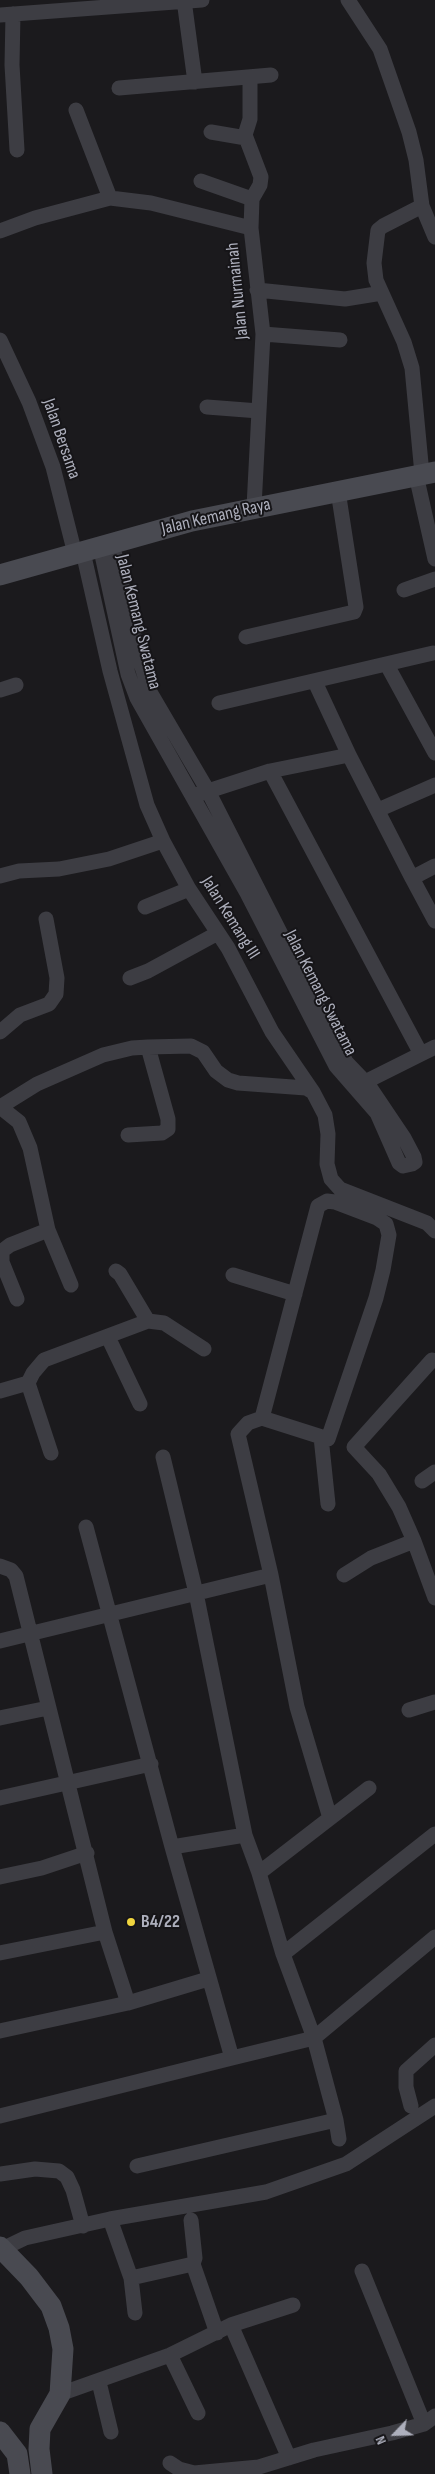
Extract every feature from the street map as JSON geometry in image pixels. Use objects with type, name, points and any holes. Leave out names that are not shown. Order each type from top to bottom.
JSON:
[{"type":"street","points":[[17,150],[12,65],[6,14],[125,3],[202,0]]},
{"type":"street","points":[[348,0],[376,42],[386,67],[413,147],[422,206],[435,237]]},
{"type":"street","points":[[184,1],[195,82]]},
{"type":"street","points":[[119,88],[271,75]]},
{"type":"street","points":[[211,132],[246,138],[250,119],[250,77]]},
{"type":"street","points":[[76,110],[110,198]]},
{"type":"street","name":"Jalan Nurmainah","points":[[246,138],[261,177],[260,185],[252,199],[250,228],[256,290],[263,334],[254,507]]},
{"type":"street","points":[[200,181],[252,199]]},
{"type":"street","points":[[1,226],[110,198],[150,203],[250,228]]},
{"type":"street","points":[[422,206],[378,230],[374,263],[376,280],[411,361],[435,558]]},
{"type":"street","points":[[256,290],[345,299],[382,293]]},
{"type":"street","points":[[263,334],[340,340]]},
{"type":"street","name":"Jalan Bersama","points":[[0,340],[29,402],[53,467],[92,549]]},
{"type":"street","points":[[207,407],[259,411]]},
{"type":"street","name":"Jalan Kemang Raya","points":[[0,575],[192,521],[424,474]]},
{"type":"street","points":[[246,636],[354,612],[356,607],[338,491]]},
{"type":"street","name":"Jalan Kemang Swatama","points":[[92,549],[128,674],[208,791],[346,1062],[360,1084]]},
{"type":"street","name":"Jalan Kemang III","points":[[92,549],[121,713],[147,805],[163,841],[189,888],[218,933],[267,1024],[313,1092],[326,1115],[328,1134],[326,1164],[331,1179],[340,1189],[432,1223]]},
{"type":"street","points":[[404,590],[435,578]]},
{"type":"street","points":[[219,703],[433,653]]},
{"type":"street","points":[[387,665],[435,752]]},
{"type":"street","points":[[315,682],[349,755],[435,921]]},
{"type":"street","points":[[0,690],[16,685]]},
{"type":"street","name":"Jalan Kemang Swatama","points":[[144,695],[192,796],[247,893],[336,1066],[360,1084]]},
{"type":"street","points":[[192,796],[270,771],[349,755]]},
{"type":"street","points":[[270,771],[428,1051],[360,1084]]},
{"type":"street","points":[[378,810],[435,785]]},
{"type":"street","points":[[0,876],[20,871],[59,869],[109,859],[163,841]]},
{"type":"street","points":[[412,878],[435,866]]},
{"type":"street","points":[[145,907],[189,888]]},
{"type":"street","points":[[0,1032],[20,1015],[49,1004],[56,994],[57,978],[46,919]]},
{"type":"street","points":[[130,978],[148,971],[218,933]]},
{"type":"street","points":[[71,1284],[48,1230],[30,1148],[18,1122],[0,1107],[37,1084],[104,1055],[132,1048],[148,1047],[191,1046],[203,1052],[221,1076],[228,1080],[238,1083],[306,1088],[313,1092]]},
{"type":"street","points":[[128,1134],[162,1133],[168,1129],[168,1119],[148,1047]]},
{"type":"street","points":[[360,1084],[404,1138],[415,1162],[403,1166],[400,1163],[377,1114],[360,1084]]},
{"type":"street","points":[[262,1418],[318,1206],[323,1202],[335,1202],[360,1211],[386,1224],[388,1241],[376,1298],[328,1439],[262,1418],[248,1423],[238,1434],[271,1574],[297,1707],[330,1818]]},
{"type":"street","points":[[16,1299],[2,1262],[2,1251],[10,1245],[48,1230]]},
{"type":"street","points":[[116,1271],[148,1321]]},
{"type":"street","points":[[233,1274],[295,1294]]},
{"type":"street","points":[[51,1452],[28,1383],[32,1372],[44,1360],[148,1321],[164,1323],[204,1349]]},
{"type":"street","points":[[108,1337],[140,1404]]},
{"type":"street","points":[[434,1362],[354,1447],[379,1474],[398,1507],[414,1541],[435,1598]]},
{"type":"street","points":[[0,1391],[28,1383]]},
{"type":"street","points":[[322,1437],[328,1504]]},
{"type":"street","points":[[163,1457],[196,1593],[245,1835],[259,1873],[283,1954],[314,2038],[339,2138]]},
{"type":"street","points":[[422,1481],[435,1472]]},
{"type":"street","points":[[86,1527],[208,1979],[232,2058]]},
{"type":"street","points":[[344,1575],[371,1558],[414,1541]]},
{"type":"street","points":[[0,1566],[11,1570],[16,1576],[29,1634],[87,1853],[105,1932],[128,2003]]},
{"type":"street","points":[[0,1641],[271,1574]]},
{"type":"street","points":[[409,1710],[435,1702]]},
{"type":"street","points":[[0,1718],[48,1708]]},
{"type":"street","points":[[0,1798],[67,1781],[151,1764]]},
{"type":"street","points":[[259,1873],[369,1788]]},
{"type":"street","points":[[283,1954],[435,1834]]},
{"type":"street","points":[[172,1847],[245,1835]]},
{"type":"street","points":[[0,1877],[42,1868],[87,1853]]},
{"type":"street","points":[[0,1953],[105,1932]]},
{"type":"street","points":[[0,2116],[314,2038],[435,1938]]},
{"type":"street","points":[[0,2031],[128,2003],[208,1979]]},
{"type":"street","points":[[411,2106],[406,2087],[406,2071],[435,2045]]},
{"type":"street","points":[[42,2474],[39,2449],[40,2429],[60,2394],[63,2348],[59,2328],[51,2306],[29,2277],[1,2248],[25,2238],[110,2219],[266,2192],[346,2164],[435,2106]]},
{"type":"street","points":[[137,2166],[336,2120]]},
{"type":"street","points":[[0,2174],[35,2169],[59,2172],[67,2178],[73,2190],[84,2226]]},
{"type":"street","points":[[110,2219],[131,2278],[135,2313]]},
{"type":"street","points":[[191,2220],[195,2258],[193,2264],[216,2333]]},
{"type":"street","points":[[131,2278],[193,2264]]},
{"type":"street","points":[[170,2463],[179,2469],[194,2473],[259,2467],[429,2420],[362,2271]]},
{"type":"street","points":[[60,2394],[99,2382],[170,2355],[231,2325],[293,2305]]},
{"type":"street","points":[[231,2325],[289,2458]]},
{"type":"street","points":[[170,2355],[198,2413]]},
{"type":"street","points":[[99,2382],[111,2432]]},
{"type":"street","points":[[1,2433],[40,2429]]},
{"type":"street","points":[[1,2433],[17,2454],[20,2474]]},
{"type":"place","name":"B4/22","points":[[131,1922]]}]
